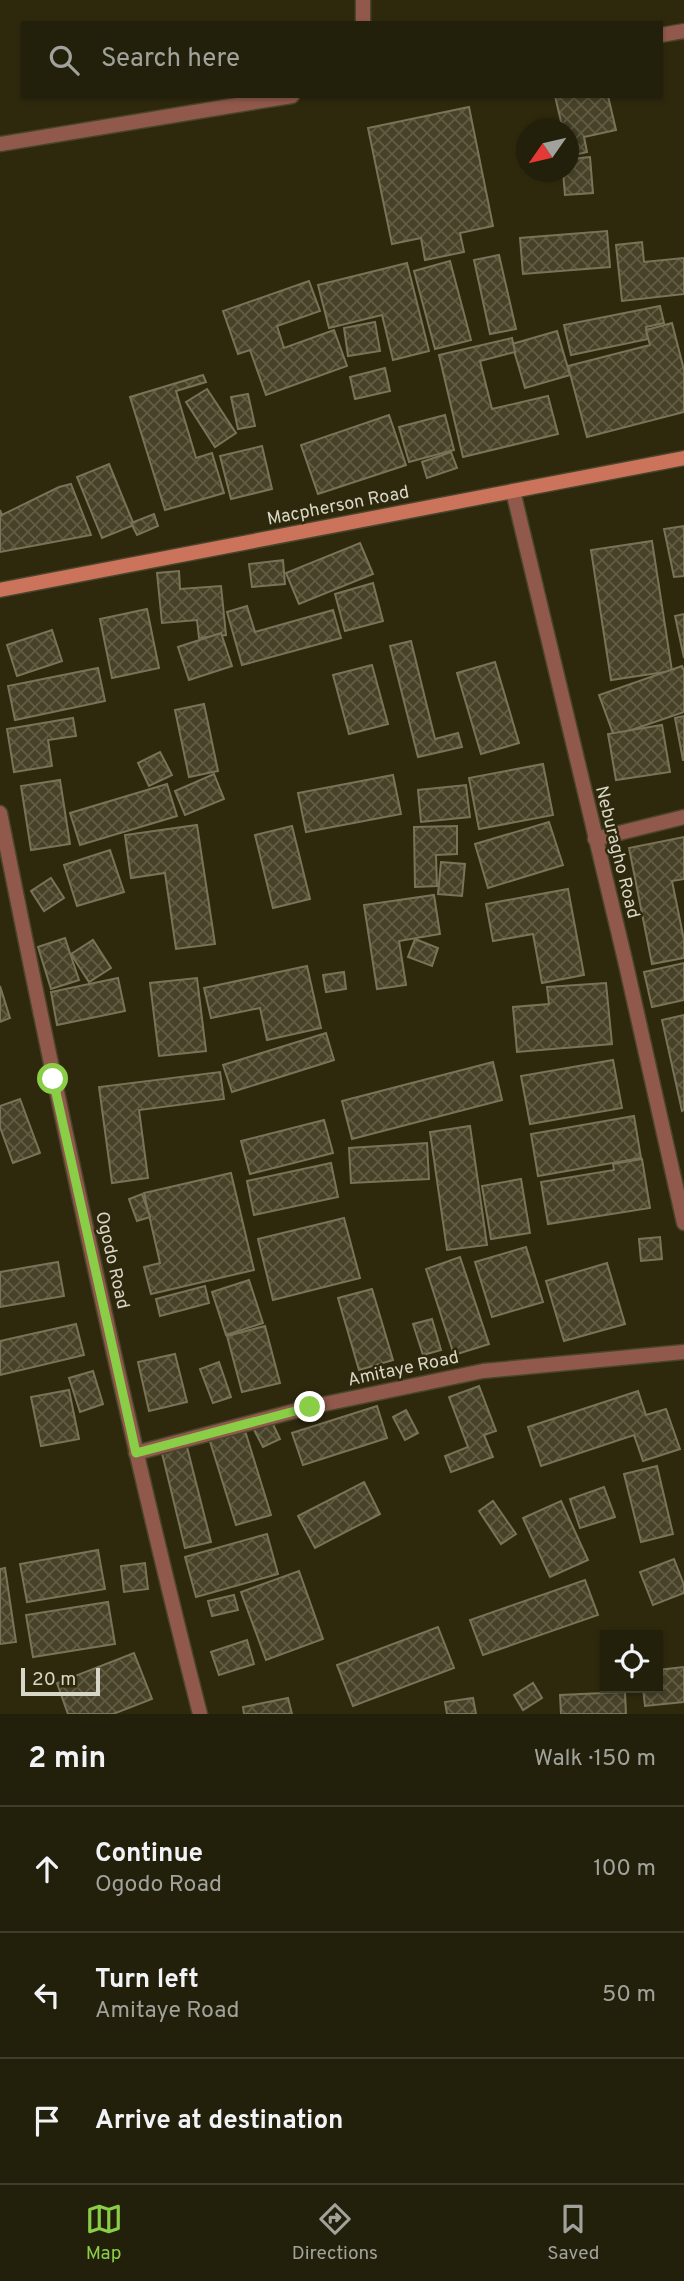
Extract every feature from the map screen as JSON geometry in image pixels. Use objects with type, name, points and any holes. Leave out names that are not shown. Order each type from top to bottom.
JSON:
[{"type":"street","points":[[363,0],[363,21]]},
{"type":"street","points":[[663,35],[684,31]]},
{"type":"street","points":[[0,145],[280,98]]},
{"type":"street","name":"Macpherson Road","points":[[0,590],[684,458]]},
{"type":"street","name":"Neburagho Road","points":[[513,491],[684,1223]]},
{"type":"street","name":"Ogodo Road","points":[[0,813],[53,1079],[136,1453],[200,1714]]},
{"type":"street","points":[[595,839],[684,817]]},
{"type":"street","points":[[669,1155],[684,1152]]},
{"type":"street","name":"Amitaye Road","points":[[136,1453],[310,1407],[483,1371],[684,1352]]},
{"type":"building","points":[[555,98],[608,98],[616,130],[584,137],[587,152],[579,154],[579,119],[560,119]]},
{"type":"building","points":[[469,107],[493,226],[460,233],[464,252],[425,260],[421,238],[392,244],[368,128]]},
{"type":"building","points":[[590,157],[593,193],[565,195],[564,182],[579,182],[579,158]]},
{"type":"building","points":[[607,231],[610,267],[523,274],[520,238]]},
{"type":"building","points":[[642,242],[644,262],[684,258],[684,294],[622,301],[616,245]]},
{"type":"building","points":[[499,255],[516,329],[490,334],[474,260]]},
{"type":"building","points":[[450,261],[471,340],[435,349],[414,271]]},
{"type":"building","points":[[407,263],[429,351],[393,360],[382,315],[329,328],[318,285]]},
{"type":"building","points":[[309,281],[320,311],[277,326],[284,348],[334,330],[347,366],[266,395],[250,350],[238,354],[223,311]]},
{"type":"building","points":[[660,306],[664,323],[646,327],[648,339],[571,355],[564,325]]},
{"type":"building","points":[[375,322],[380,351],[348,356],[344,328]]},
{"type":"building","points":[[672,323],[684,370],[684,412],[587,437],[568,366],[650,345],[646,330]]},
{"type":"building","points":[[557,331],[570,375],[525,388],[512,344]]},
{"type":"building","points":[[512,338],[515,352],[480,361],[492,409],[548,396],[558,434],[463,457],[439,355]]},
{"type":"building","points":[[385,368],[390,391],[355,399],[350,377]]},
{"type":"building","points":[[203,375],[206,382],[176,391],[196,458],[212,453],[224,493],[165,510],[130,397]]},
{"type":"building","points":[[207,389],[236,433],[215,447],[186,402]]},
{"type":"building","points":[[248,394],[255,426],[238,429],[231,397]]},
{"type":"building","points":[[389,415],[406,465],[318,494],[301,445]]},
{"type":"building","points":[[445,415],[454,450],[409,462],[399,427]]},
{"type":"building","points":[[262,446],[272,489],[231,499],[220,456]]},
{"type":"building","points":[[451,452],[457,468],[427,478],[422,462]]},
{"type":"building","points":[[109,464],[134,525],[102,538],[77,477]]},
{"type":"building","points":[[71,484],[91,535],[0,552],[0,510],[2,515],[59,487]]},
{"type":"building","points":[[154,514],[158,526],[137,535],[131,523]]},
{"type":"building","points":[[684,526],[684,576],[674,577],[664,529]]},
{"type":"building","points":[[652,541],[672,671],[611,680],[591,550]]},
{"type":"building","points":[[360,543],[373,574],[299,604],[286,573]]},
{"type":"building","points":[[283,560],[285,584],[252,587],[249,564]]},
{"type":"building","points":[[179,571],[180,589],[221,586],[226,635],[199,638],[197,620],[162,623],[157,573]]},
{"type":"building","points":[[373,583],[383,621],[345,631],[335,594]]},
{"type":"building","points":[[247,606],[255,632],[333,610],[341,638],[242,665],[227,612]]},
{"type":"building","points":[[147,609],[159,668],[112,678],[100,619]]},
{"type":"building","points":[[684,614],[684,658],[675,616]]},
{"type":"building","points":[[52,630],[62,661],[17,676],[7,645]]},
{"type":"building","points":[[221,633],[232,666],[189,680],[178,647]]},
{"type":"building","points":[[411,641],[435,739],[458,733],[462,747],[418,757],[390,646]]},
{"type":"building","points":[[495,662],[519,743],[481,754],[457,673]]},
{"type":"building","points":[[372,665],[388,724],[349,734],[333,675]]},
{"type":"building","points":[[682,666],[684,712],[614,736],[599,695]]},
{"type":"building","points":[[98,668],[105,701],[15,720],[8,686]]},
{"type":"building","points":[[204,704],[218,771],[189,777],[175,710]]},
{"type":"building","points":[[684,716],[684,760],[683,760],[675,718]]},
{"type":"building","points":[[73,718],[76,736],[48,740],[52,766],[14,772],[7,729]]},
{"type":"building","points":[[662,725],[670,772],[616,780],[608,734]]},
{"type":"building","points":[[160,752],[172,775],[149,786],[138,763]]},
{"type":"building","points":[[543,764],[553,815],[479,829],[469,778]]},
{"type":"building","points":[[214,774],[224,799],[185,815],[175,791]]},
{"type":"building","points":[[393,775],[401,814],[306,832],[298,793]]},
{"type":"building","points":[[60,780],[70,844],[31,850],[21,786]]},
{"type":"building","points":[[167,784],[177,816],[80,845],[70,813]]},
{"type":"building","points":[[466,785],[470,817],[421,822],[418,790]]},
{"type":"building","points":[[549,822],[563,865],[488,888],[475,844]]},
{"type":"building","points":[[197,825],[215,944],[176,949],[165,873],[131,878],[125,835]]},
{"type":"building","points":[[292,826],[310,899],[273,908],[255,835]]},
{"type":"building","points":[[457,826],[457,854],[436,855],[437,886],[415,887],[414,827]]},
{"type":"building","points":[[684,837],[684,879],[672,881],[684,940],[684,958],[652,964],[629,848]]},
{"type":"building","points":[[110,850],[124,892],[77,906],[64,865]]},
{"type":"building","points":[[441,862],[465,864],[462,896],[438,894]]},
{"type":"building","points":[[51,878],[64,898],[44,911],[31,891]]},
{"type":"building","points":[[568,889],[584,975],[542,983],[533,934],[493,941],[486,904]]},
{"type":"building","points":[[434,895],[440,934],[399,941],[406,985],[377,989],[364,905]]},
{"type":"building","points":[[65,938],[79,980],[51,989],[38,947]]},
{"type":"building","points":[[415,939],[438,948],[432,966],[408,957]]},
{"type":"building","points":[[93,940],[111,968],[89,982],[71,954]]},
{"type":"building","points":[[684,963],[684,1000],[652,1007],[644,972]]},
{"type":"building","points":[[307,966],[321,1028],[267,1040],[260,1008],[211,1018],[204,988]]},
{"type":"building","points":[[344,972],[346,989],[326,992],[323,975]]},
{"type":"building","points":[[118,978],[125,1011],[57,1025],[51,992]]},
{"type":"building","points":[[197,978],[206,1051],[159,1056],[150,983]]},
{"type":"building","points":[[606,983],[612,1044],[517,1052],[513,1007],[549,1004],[547,987]]},
{"type":"building","points":[[0,986],[10,1018],[0,1022]]},
{"type":"building","points":[[684,1015],[684,1110],[682,1111],[662,1020]]},
{"type":"building","points":[[326,1033],[334,1060],[232,1092],[223,1065]]},
{"type":"building","points":[[613,1060],[622,1108],[530,1124],[521,1076]]},
{"type":"building","points":[[493,1062],[502,1100],[352,1139],[342,1101]]},
{"type":"building","points":[[220,1072],[224,1099],[139,1110],[148,1178],[112,1183],[99,1087]]},
{"type":"building","points":[[20,1099],[40,1153],[13,1163],[0,1127],[0,1106]]},
{"type":"building","points":[[634,1116],[641,1158],[538,1176],[531,1134]]},
{"type":"building","points":[[324,1120],[333,1153],[250,1174],[241,1141]]},
{"type":"building","points":[[470,1126],[487,1245],[447,1250],[430,1132]]},
{"type":"building","points":[[427,1143],[429,1179],[351,1183],[349,1148]]},
{"type":"building","points":[[642,1159],[650,1208],[548,1224],[541,1182],[614,1170],[613,1164]]},
{"type":"building","points":[[331,1163],[338,1197],[254,1215],[247,1181]]},
{"type":"building","points":[[231,1173],[254,1270],[151,1294],[144,1267],[160,1263],[144,1193]]},
{"type":"building","points":[[521,1179],[530,1233],[491,1239],[482,1186]]},
{"type":"building","points":[[142,1194],[150,1217],[137,1221],[129,1199]]},
{"type":"building","points":[[344,1218],[360,1278],[273,1300],[258,1239]]},
{"type":"building","points":[[660,1237],[662,1259],[641,1261],[639,1239]]},
{"type":"building","points":[[526,1247],[543,1302],[492,1317],[475,1262]]},
{"type":"building","points":[[460,1257],[489,1344],[454,1355],[426,1269]]},
{"type":"building","points":[[58,1262],[64,1296],[0,1307],[0,1272]]},
{"type":"building","points":[[607,1263],[625,1324],[564,1341],[546,1281]]},
{"type":"building","points":[[249,1280],[263,1323],[226,1335],[212,1292]]},
{"type":"building","points":[[205,1286],[209,1303],[160,1316],[156,1299]]},
{"type":"building","points":[[372,1289],[393,1360],[359,1370],[338,1298]]},
{"type":"building","points":[[432,1319],[441,1350],[423,1355],[413,1324]]},
{"type":"building","points":[[76,1324],[84,1355],[0,1375],[0,1341]]},
{"type":"building","points":[[265,1326],[280,1383],[242,1392],[227,1336]]},
{"type":"building","points":[[175,1354],[187,1402],[149,1411],[138,1362]]},
{"type":"building","points":[[219,1362],[231,1397],[213,1403],[200,1369]]},
{"type":"building","points":[[93,1371],[103,1404],[80,1412],[69,1378]]},
{"type":"building","points":[[479,1386],[496,1431],[484,1435],[493,1457],[451,1472],[445,1456],[468,1447],[449,1397]]},
{"type":"building","points":[[69,1390],[79,1439],[41,1446],[31,1397]]},
{"type":"building","points":[[638,1391],[646,1415],[666,1409],[680,1449],[643,1461],[634,1435],[541,1466],[528,1427]]},
{"type":"building","points":[[377,1406],[387,1438],[303,1465],[292,1433]]},
{"type":"building","points":[[406,1410],[418,1433],[405,1440],[393,1417]]},
{"type":"building","points":[[269,1416],[280,1439],[263,1447],[251,1424]]},
{"type":"building","points":[[242,1421],[271,1515],[236,1525],[207,1432]]},
{"type":"building","points":[[186,1443],[211,1542],[185,1548],[161,1449]]},
{"type":"building","points":[[657,1466],[673,1534],[641,1542],[624,1474]]},
{"type":"building","points":[[364,1482],[380,1514],[315,1548],[298,1516]]},
{"type":"building","points":[[604,1487],[615,1517],[580,1528],[570,1499]]},
{"type":"building","points":[[493,1501],[516,1534],[501,1544],[479,1511]]},
{"type":"building","points":[[561,1501],[588,1560],[550,1577],[523,1518]]},
{"type":"building","points":[[267,1534],[278,1574],[196,1597],[185,1557]]},
{"type":"building","points":[[98,1550],[105,1589],[27,1602],[20,1564]]},
{"type":"building","points":[[674,1559],[684,1585],[684,1593],[653,1605],[640,1572]]},
{"type":"building","points":[[145,1563],[148,1589],[124,1592],[121,1566]]},
{"type":"building","points":[[5,1568],[16,1642],[0,1644],[0,1569]]},
{"type":"building","points":[[299,1571],[323,1639],[266,1660],[241,1592]]},
{"type":"building","points":[[585,1580],[598,1615],[483,1655],[470,1620]]},
{"type":"building","points":[[234,1595],[238,1610],[212,1616],[208,1601]]},
{"type":"building","points":[[108,1602],[115,1644],[33,1657],[26,1615]]},
{"type":"building","points":[[438,1627],[454,1668],[353,1706],[337,1665]]},
{"type":"building","points":[[247,1640],[254,1664],[219,1675],[211,1652]]},
{"type":"building","points":[[134,1653],[152,1699],[113,1714],[68,1714],[57,1683]]},
{"type":"building","points":[[684,1667],[684,1702],[645,1706],[644,1693],[663,1693],[663,1669]]},
{"type":"building","points":[[533,1683],[542,1698],[523,1710],[514,1695]]},
{"type":"building","points":[[625,1693],[626,1714],[561,1714],[560,1695]]},
{"type":"building","points":[[288,1698],[292,1714],[244,1714],[243,1707]]},
{"type":"building","points":[[473,1698],[476,1714],[447,1714],[445,1702]]},
{"type":"route","points":[[53,1079],[136,1453],[310,1407]]}]
